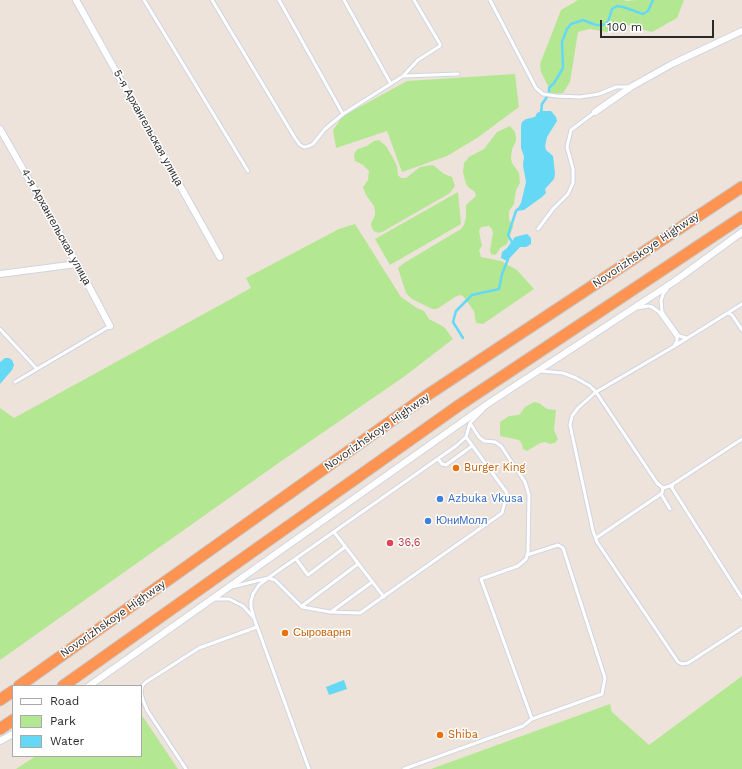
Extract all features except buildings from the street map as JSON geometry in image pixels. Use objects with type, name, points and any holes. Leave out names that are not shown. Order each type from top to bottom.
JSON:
[{"type":"highway","name":"Novorizhskoye Highway","points":[[20,685],[430,394],[742,187]]},
{"type":"highway","points":[[64,685],[458,406],[742,216]]},
{"type":"highway","points":[[0,700],[12,691]]},
{"type":"highway","points":[[0,729],[12,721]]},
{"type":"street","name":"5-я Архангельская улица","points":[[76,0],[220,257]]},
{"type":"street","points":[[595,112],[631,87],[672,64],[742,31]]},
{"type":"street","name":"4-я Архангельская улица","points":[[0,128],[77,264],[110,326]]},
{"type":"street","points":[[90,685],[489,403],[675,281],[742,232]]},
{"type":"street","points":[[0,274],[77,264]]},
{"type":"street","points":[[0,741],[12,735]]},
{"type":"lane","points":[[144,0],[248,171]]},
{"type":"lane","points":[[212,0],[295,138],[300,145],[304,147],[313,144],[325,129],[344,114],[403,76],[418,60],[440,46],[414,0]]},
{"type":"lane","points":[[279,0],[344,114]]},
{"type":"lane","points":[[344,0],[391,84]]},
{"type":"lane","points":[[490,0],[536,88],[543,94],[580,97],[599,94],[616,88],[631,87]]},
{"type":"lane","points":[[403,76],[458,74]]},
{"type":"lane","points":[[538,229],[568,194],[573,183],[574,169],[568,147],[571,130],[595,112]]},
{"type":"lane","points":[[675,281],[663,294],[660,307],[679,336],[688,338]]},
{"type":"lane","points":[[742,304],[688,338],[596,392],[578,408],[572,416],[570,422],[570,429],[596,538],[680,664],[688,663],[742,628]]},
{"type":"lane","points":[[631,309],[648,306],[658,310],[677,337],[677,342],[673,347]]},
{"type":"lane","points":[[726,314],[731,314],[742,330]]},
{"type":"lane","points":[[15,382],[110,326]]},
{"type":"lane","points":[[0,329],[37,369]]},
{"type":"lane","points":[[538,371],[563,373],[590,386],[596,392],[657,483],[663,488]]},
{"type":"lane","points":[[309,769],[254,618],[251,607],[253,594],[259,585],[268,578],[456,446],[466,437],[470,424],[489,403]]},
{"type":"lane","points":[[470,424],[484,441],[495,442],[501,446],[525,482],[529,495],[526,559],[521,564],[481,579],[532,719]]},
{"type":"lane","points":[[226,589],[268,578],[276,580],[302,606],[330,612],[360,613],[502,513],[507,493],[466,437]]},
{"type":"lane","points":[[596,538],[661,494],[663,488],[673,484],[742,440]]},
{"type":"lane","points":[[438,459],[442,464],[446,465],[472,446]]},
{"type":"lane","points":[[673,484],[672,488],[742,598]]},
{"type":"lane","points":[[661,494],[670,508]]},
{"type":"lane","points":[[334,532],[384,597]]},
{"type":"lane","points":[[404,769],[523,726],[532,719],[602,694],[605,678],[563,548],[558,545],[527,555]]},
{"type":"lane","points":[[296,559],[308,574],[346,547]]},
{"type":"lane","points":[[302,606],[358,564]]},
{"type":"lane","points":[[330,612],[372,582]]},
{"type":"lane","points":[[211,599],[229,599],[243,606],[254,618]]},
{"type":"lane","points":[[186,769],[146,710],[143,700],[142,686],[199,648],[257,627]]},
{"type":"green space","points":[[578,0],[684,0],[677,18],[652,32],[628,25],[607,32],[590,29],[578,32],[570,82],[563,93],[549,94],[549,88],[541,72],[540,64],[561,10]]},
{"type":"green space","points":[[515,74],[519,107],[477,138],[447,156],[402,172],[387,131],[336,148],[333,130],[343,116],[407,81]]},
{"type":"green space","points":[[510,126],[515,132],[516,137],[511,158],[512,163],[519,173],[520,183],[516,190],[514,204],[509,211],[509,219],[513,227],[507,244],[500,248],[495,255],[491,254],[490,250],[493,233],[492,229],[489,226],[481,227],[479,231],[482,246],[479,250],[481,257],[501,261],[517,270],[534,289],[483,324],[476,323],[474,311],[463,296],[459,295],[436,309],[432,309],[412,299],[406,293],[398,268],[461,229],[464,225],[466,217],[466,205],[476,196],[475,192],[466,184],[463,172],[464,163],[469,157],[484,149],[497,132]]},
{"type":"green space","points":[[379,140],[386,146],[393,158],[397,166],[398,175],[401,178],[406,178],[420,167],[433,165],[444,174],[452,177],[455,186],[450,193],[378,233],[374,231],[371,224],[375,215],[374,206],[366,195],[363,187],[368,180],[369,171],[363,165],[355,161],[354,156],[358,149]]},
{"type":"green space","points":[[458,192],[461,224],[390,265],[375,239]]},
{"type":"green space","points":[[355,224],[401,297],[424,311],[429,319],[444,327],[453,339],[405,376],[280,462],[0,660],[0,408],[14,418],[251,288],[246,278],[339,229]]},
{"type":"green space","points":[[534,402],[539,403],[547,409],[556,410],[554,430],[558,439],[555,443],[540,443],[527,451],[523,449],[519,440],[500,436],[500,422],[509,416],[519,415],[525,407]]},
{"type":"green space","points":[[742,676],[742,769],[431,769],[610,704],[612,712],[649,745]]},
{"type":"green space","points":[[142,715],[178,769],[16,769],[34,757],[142,757]]},
{"type":"water","points":[[541,111],[551,111],[556,117],[557,121],[547,137],[545,146],[546,150],[553,156],[555,174],[554,179],[545,189],[546,193],[542,197],[524,210],[516,211],[521,203],[526,182],[523,165],[524,156],[521,148],[522,122],[526,119],[535,117],[537,113]]},
{"type":"water","points":[[527,234],[531,238],[531,244],[526,247],[520,247],[507,261],[501,258],[502,252],[515,237]]},
{"type":"water","points":[[5,358],[12,360],[14,365],[12,370],[0,384],[0,362]]},
{"type":"water","points":[[344,680],[347,689],[329,695],[326,687]]},
{"type":"waterway","points":[[541,113],[542,104],[549,94],[549,88],[554,83],[563,68],[562,42],[567,29],[571,24],[583,20],[596,25],[603,25],[608,22],[612,9],[617,6],[643,14],[648,11],[653,0]]},
{"type":"waterway","points":[[513,244],[508,235],[518,209]]},
{"type":"waterway","points":[[463,338],[453,322],[456,311],[472,295],[499,289],[502,274],[508,259]]},
{"type":"place","name":"Burger King","points":[[456,468]]},
{"type":"place","name":"Azbuka Vkusa","points":[[440,499]]},
{"type":"place","name":"ЮниМолл","points":[[428,521]]},
{"type":"place","name":"36,6","points":[[390,543]]},
{"type":"place","name":"Сыроварня","points":[[285,633]]},
{"type":"place","name":"Shiba","points":[[440,735]]}]
